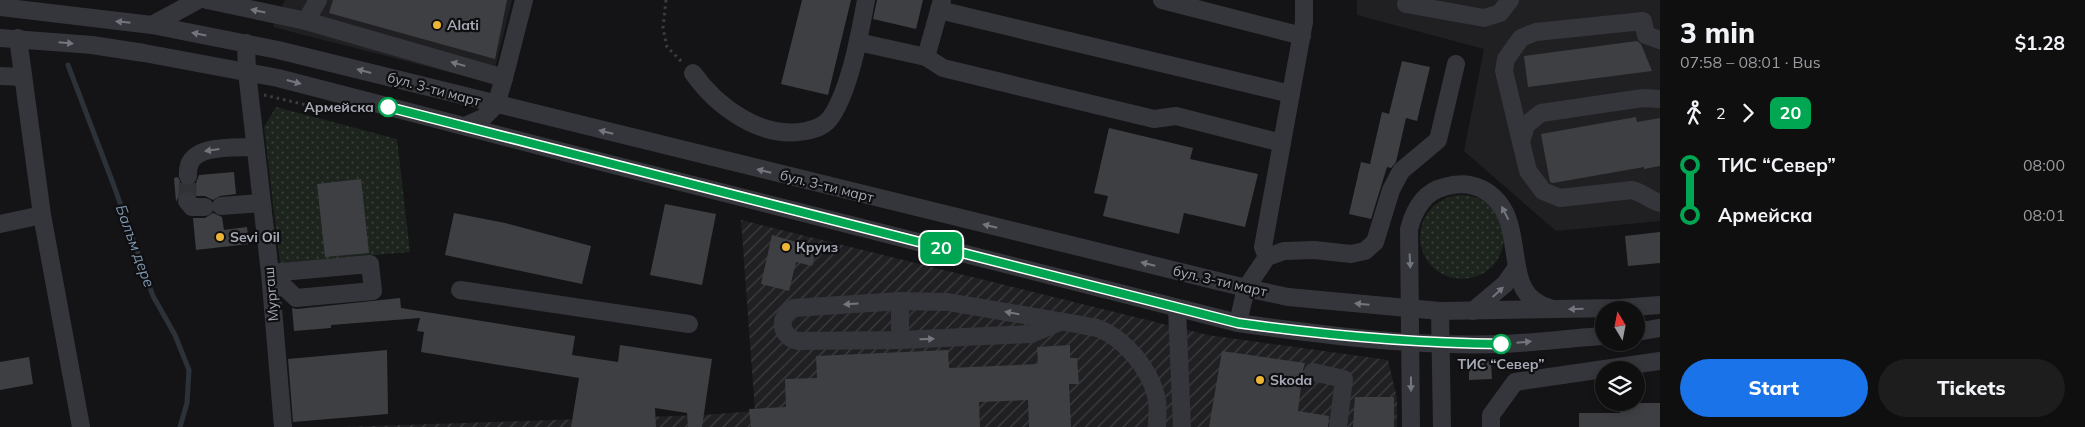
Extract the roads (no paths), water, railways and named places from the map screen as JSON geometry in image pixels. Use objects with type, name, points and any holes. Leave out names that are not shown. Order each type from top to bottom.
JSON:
[{"type":"street","points":[[55,0],[93,19]]},
{"type":"street","points":[[152,25],[198,0]]},
{"type":"street","points":[[207,0],[306,21],[504,78]]},
{"type":"street","points":[[306,21],[318,0]]},
{"type":"street","points":[[465,126],[483,118],[496,105],[524,0]]},
{"type":"street","points":[[694,73],[704,88],[733,113],[761,128],[794,133],[819,128],[830,119],[840,102],[858,42],[866,0]]},
{"type":"street","points":[[1162,0],[1302,36]]},
{"type":"street","points":[[1268,257],[1263,247],[1302,36],[1304,0]]},
{"type":"street","points":[[1406,4],[1484,18],[1500,14],[1510,0]]},
{"type":"street","points":[[926,56],[940,5],[1291,94]]},
{"type":"street","name":"бул. 3-ти март","points":[[0,6],[152,25],[330,62],[496,105],[1288,297],[1440,311],[1620,308],[1660,305]]},
{"type":"street","points":[[1660,40],[1646,35],[1643,21],[1536,32],[1520,38],[1506,59],[1504,71],[1528,171],[1543,191],[1560,198],[1632,190],[1660,203]]},
{"type":"street","name":"бул. 3-ти март","points":[[0,38],[92,45],[278,78],[1238,323],[1296,331],[1440,344],[1501,344],[1595,337]]},
{"type":"street","points":[[18,38],[42,215],[59,318],[81,427]]},
{"type":"street","points":[[858,42],[926,56],[943,68],[1154,120],[1176,116],[1282,143]]},
{"type":"street","name":"Мургаш","points":[[246,44],[254,146],[270,273],[283,427]]},
{"type":"street","points":[[1238,323],[1246,288],[1268,257],[1284,251],[1314,250],[1351,254],[1365,251],[1375,242],[1391,190],[1401,171],[1438,140],[1456,64]]},
{"type":"street","points":[[0,76],[23,77]]},
{"type":"street","points":[[1521,142],[1526,125],[1541,113],[1643,98],[1660,99]]},
{"type":"street","points":[[188,176],[187,167],[193,156],[207,150],[254,146]]},
{"type":"street","points":[[1411,427],[1409,229],[1413,215],[1420,203],[1430,194],[1454,184],[1476,187],[1490,194],[1502,205],[1509,220],[1516,267],[1524,291],[1538,305],[1555,309]]},
{"type":"street","points":[[187,201],[192,207],[261,203]]},
{"type":"street","points":[[0,224],[42,215]]},
{"type":"street","points":[[370,264],[373,291],[296,298],[270,273],[370,264]]},
{"type":"street","points":[[1473,311],[1506,284],[1516,267]]},
{"type":"street","points":[[460,290],[689,324]]},
{"type":"street","points":[[1060,322],[1031,334],[900,340],[798,341],[789,337],[783,330],[782,325],[786,313],[794,308],[900,301],[948,302],[1060,322],[1099,329],[1128,348],[1150,379],[1157,397],[1157,427]]},
{"type":"street","points":[[900,301],[900,340]]},
{"type":"street","points":[[1177,308],[1182,427]]},
{"type":"street","points":[[1440,311],[1442,427]]},
{"type":"street","points":[[1645,330],[1660,328]]},
{"type":"street","points":[[1491,427],[1491,415],[1514,382],[1660,361]]},
{"type":"street","points":[[1313,372],[1344,379],[1338,427]]},
{"type":"waterway","name":"Балъм дере","points":[[68,65],[153,296],[175,335],[189,370],[187,403],[180,427]]},
{"type":"tunnel","points":[[187,201],[188,176]]},
{"type":"place","name":"Alati","points":[[437,25]]},
{"type":"place","name":"Армейска","points":[[388,107]]},
{"type":"place","name":"Sevi Oil","points":[[220,237]]},
{"type":"place","name":"Круиз","points":[[786,247]]},
{"type":"place","name":"ТИС “Север”","points":[[1501,344]]},
{"type":"place","name":"Skoda","points":[[1260,380]]}]
